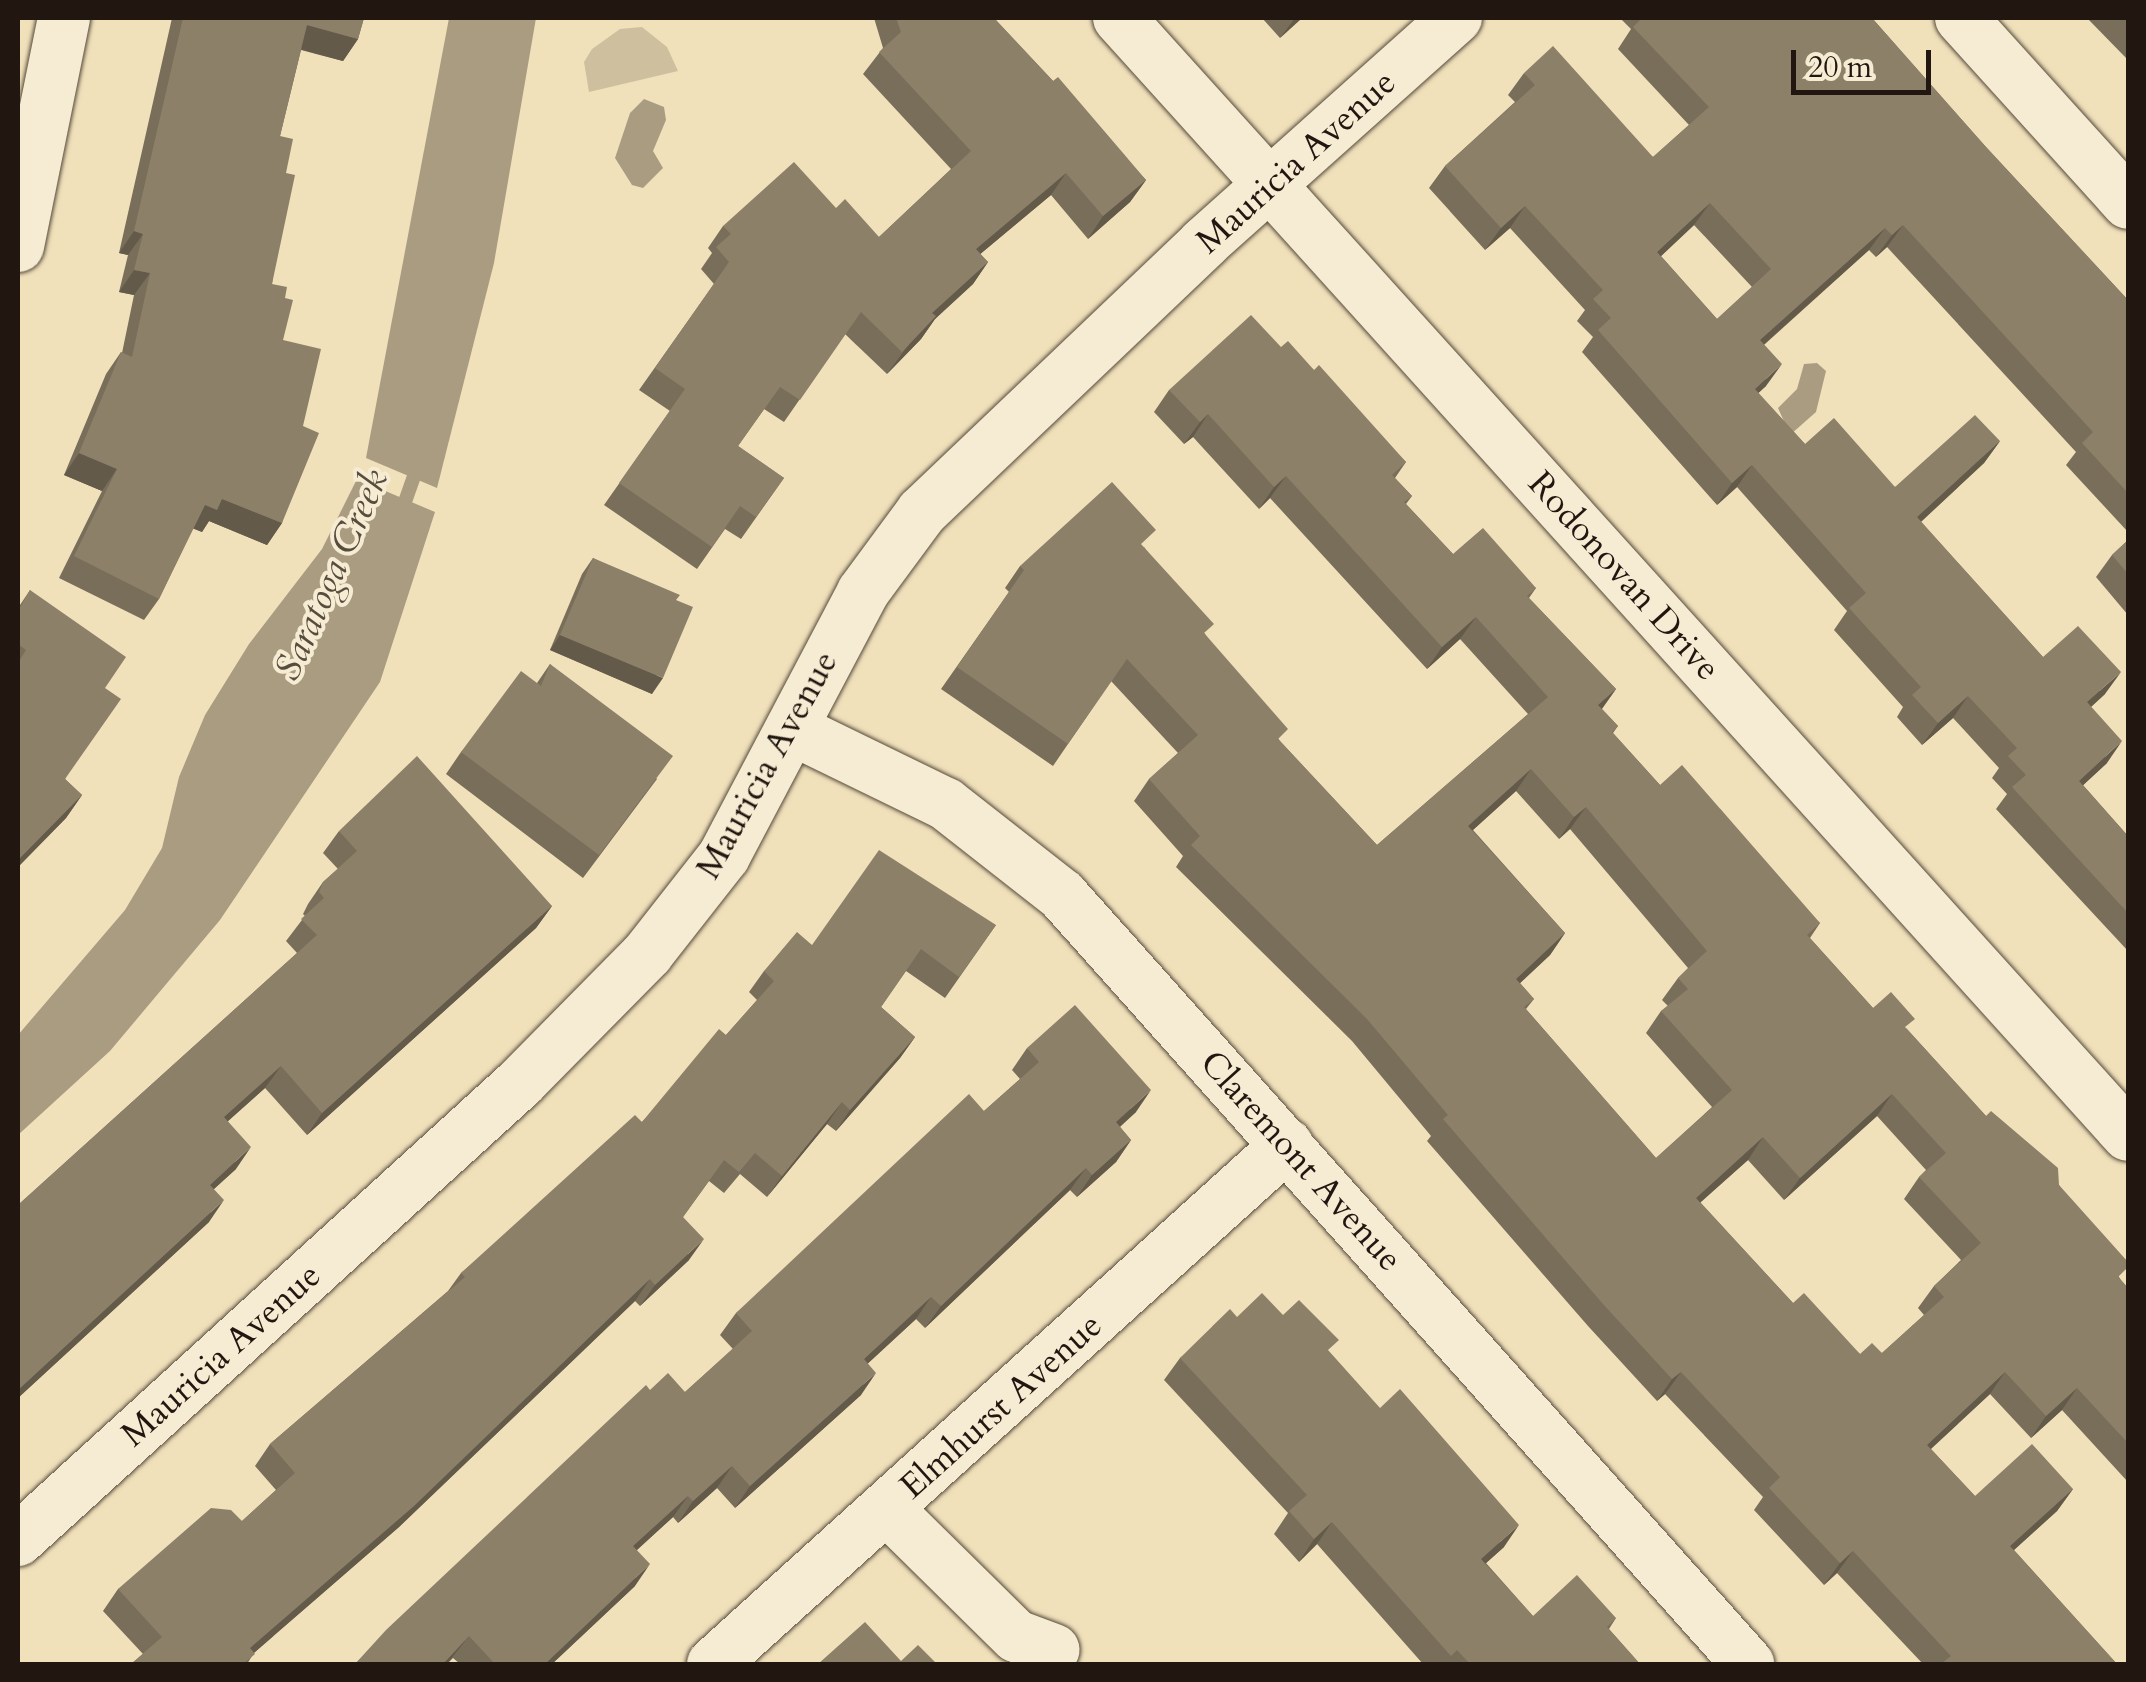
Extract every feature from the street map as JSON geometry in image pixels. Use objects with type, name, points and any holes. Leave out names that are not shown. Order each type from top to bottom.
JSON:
[{"type":"street","points":[[18,246],[64,18]]},
{"type":"street","name":"Rodonovan Drive","points":[[1119,18],[2128,1134]]},
{"type":"street","name":"Mauricia Avenue","points":[[18,1540],[520,1084],[648,953],[724,856],[794,730],[863,592],[922,512],[1269,185],[1456,18]]},
{"type":"street","points":[[1961,18],[2128,203]]},
{"type":"street","name":"Claremont Avenue","points":[[794,730],[946,804],[1062,896],[1748,1664]]},
{"type":"street","name":"Elmhurst Avenue","points":[[713,1664],[1287,1146]]},
{"type":"street","points":[[887,1509],[1016,1636],[1054,1650]]},
{"type":"shaded area","points":[[642,27],[667,47],[678,71],[589,92],[584,62],[592,49],[620,29]]},
{"type":"water","points":[[449,18],[536,18],[494,263],[437,488],[366,458]]},
{"type":"water","points":[[644,99],[664,107],[666,120],[653,151],[663,168],[643,188],[632,185],[615,158],[630,113]]},
{"type":"water","points":[[1817,363],[1826,371],[1816,412],[1790,435],[1778,408],[1797,389],[1804,364]]},
{"type":"water","points":[[357,479],[435,512],[380,682],[220,920],[110,1051],[18,1135],[18,1035],[125,910],[162,848],[179,777],[205,715],[249,644],[322,549]]},
{"type":"building","points":[[183,18],[364,18],[358,39],[307,25],[280,136],[293,139],[286,173],[295,175],[272,284],[287,287],[285,298],[293,300],[283,340],[321,349],[303,426],[319,433],[282,523],[222,499],[217,510],[205,505],[159,599],[74,556],[117,469],[79,453],[121,352],[132,357],[150,273],[134,270],[143,234],[134,231]]},
{"type":"building","points":[[896,18],[994,18],[1053,81],[1058,77],[1146,180],[1103,216],[1066,173],[976,249],[988,262],[932,313],[936,316],[902,352],[861,312],[800,400],[780,387],[738,446],[784,478],[756,517],[740,506],[712,547],[619,483],[685,389],[655,368],[729,262],[716,247],[731,234],[723,226],[794,162],[836,208],[845,199],[879,237],[971,151],[879,52],[901,32]]},
{"type":"building","points":[[1642,18],[1872,18],[2128,300],[2128,493],[2082,443],[2093,432],[1903,225],[1892,235],[1885,228],[1760,340],[1782,364],[1755,389],[1805,444],[1834,418],[1895,487],[1975,415],[2000,441],[1917,517],[2043,657],[2078,626],[2121,672],[2087,702],[2122,741],[2079,781],[2128,836],[2128,913],[2012,787],[2026,775],[2008,756],[2017,748],[1968,696],[1938,723],[1912,695],[1921,687],[1849,608],[1866,593],[1752,465],[1732,483],[1598,330],[1611,318],[1593,299],[1603,290],[1525,206],[1501,228],[1445,166],[1535,85],[1524,73],[1553,46],[1653,157],[1709,107],[1633,27]],"holes":[[[1710,203],[1771,269],[1717,319],[1657,252]]]},
{"type":"building","points":[[1251,315],[1281,347],[1288,341],[1314,370],[1319,365],[1406,462],[1392,475],[1412,496],[1404,502],[1453,554],[1483,528],[1536,588],[1527,596],[1616,689],[1598,705],[1618,726],[1612,732],[1660,785],[1682,765],[1820,923],[1807,935],[1873,1008],[1891,992],[1915,1019],[1905,1027],[1986,1116],[1991,1111],[2058,1168],[2059,1185],[2128,1262],[2118,1277],[2128,1288],[2128,1443],[2077,1388],[2046,1416],[2005,1372],[1927,1445],[1975,1496],[2032,1444],[2073,1489],[2010,1546],[2117,1664],[1941,1664],[1951,1656],[1853,1551],[1840,1563],[1769,1488],[1780,1477],[1681,1372],[1672,1379],[1603,1304],[1443,1119],[1448,1115],[1367,1019],[1191,845],[1200,836],[1149,779],[1198,735],[1127,659],[1068,744],[957,667],[1024,570],[1020,566],[1112,482],[1156,530],[1141,544],[1214,624],[1204,633],[1288,729],[1278,739],[1377,845],[1548,697],[1476,617],[1442,647],[1286,476],[1274,487],[1208,414],[1200,422],[1169,390]],"holes":[[[1531,769],[1574,817],[1586,807],[1707,951],[1678,978],[1688,989],[1661,1011],[1732,1090],[1656,1158],[1524,1007],[1534,999],[1516,979],[1565,933],[1468,826]],[[1892,1094],[1946,1153],[1919,1177],[1981,1243],[1934,1286],[1944,1297],[1882,1353],[1872,1343],[1860,1354],[1804,1293],[1793,1303],[1696,1198],[1763,1137],[1800,1178]]]},
{"type":"building","points":[[2128,540],[2128,574],[2112,555]]},
{"type":"building","points":[[593,558],[680,595],[676,600],[693,607],[663,678],[560,635]]},
{"type":"building","points":[[30,590],[126,657],[105,688],[121,699],[65,779],[82,795],[18,860],[18,663],[26,650],[18,644],[18,611]]},
{"type":"building","points":[[550,664],[673,756],[599,855],[461,752],[521,671],[541,686]]},
{"type":"building","points":[[417,756],[552,906],[322,1113],[281,1066],[224,1117],[251,1147],[210,1185],[224,1200],[18,1390],[18,1205],[317,935],[301,919],[324,898],[319,892],[323,882],[357,851],[339,831]]},
{"type":"building","points":[[879,850],[996,925],[959,977],[921,949],[881,1007],[915,1037],[850,1110],[842,1102],[782,1176],[755,1153],[739,1172],[724,1160],[683,1217],[704,1239],[655,1285],[650,1279],[414,1506],[250,1648],[255,1654],[243,1664],[131,1664],[162,1637],[118,1589],[211,1508],[231,1510],[242,1521],[295,1473],[270,1444],[465,1277],[461,1273],[635,1115],[642,1122],[719,1029],[726,1035],[774,981],[764,971],[797,932],[812,945]]},
{"type":"building","points":[[1075,1005],[1151,1090],[1116,1122],[1131,1140],[1092,1175],[1086,1168],[941,1306],[931,1297],[864,1359],[876,1373],[750,1486],[732,1466],[693,1501],[688,1496],[633,1546],[650,1564],[545,1664],[495,1664],[469,1636],[443,1664],[355,1664],[386,1630],[646,1385],[650,1390],[668,1373],[685,1392],[752,1331],[736,1313],[969,1094],[984,1111],[1039,1062],[1027,1048]]},
{"type":"building","points":[[1262,1293],[1283,1315],[1299,1300],[1339,1340],[1328,1350],[1380,1408],[1400,1389],[1519,1525],[1481,1559],[1533,1616],[1577,1575],[1616,1618],[1607,1627],[1640,1664],[1470,1664],[1457,1650],[1451,1656],[1332,1522],[1314,1539],[1289,1511],[1307,1495],[1180,1358],[1230,1309],[1237,1317]]},
{"type":"building","points":[[865,1622],[901,1661],[918,1645],[937,1664],[818,1664]]},
{"type":"waterway","name":"Saratoga Creek","points":[[400,516],[419,462]]}]
